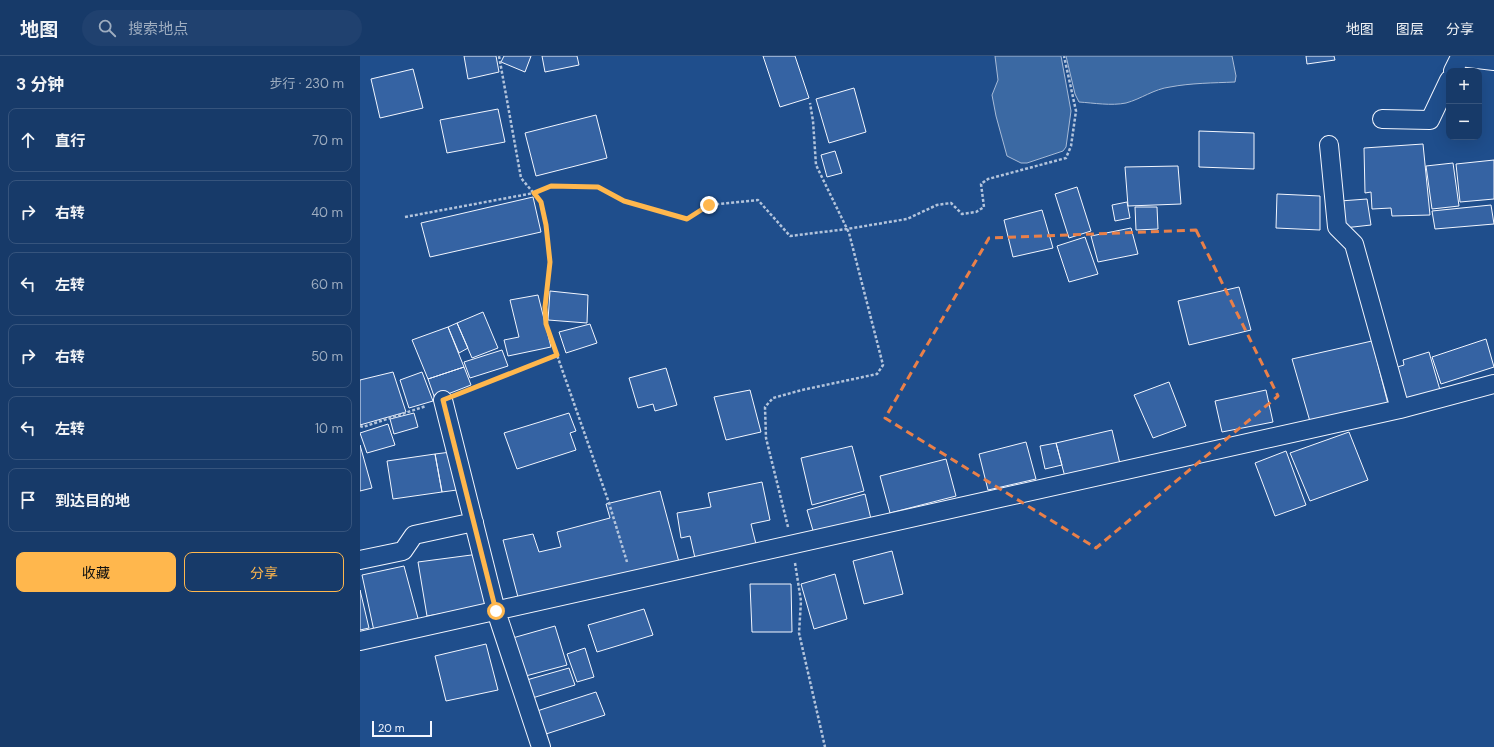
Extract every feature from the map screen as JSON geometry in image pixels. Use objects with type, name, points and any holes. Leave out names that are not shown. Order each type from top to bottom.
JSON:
[{"type":"street","points":[[1454,68],[1460,57],[1494,60]]},
{"type":"street","points":[[1382,119],[1430,120],[1446,86]]},
{"type":"street","points":[[1328,145],[1337,227],[1354,244],[1400,410]]},
{"type":"street","points":[[360,641],[1400,410],[1494,384]]},
{"type":"street","points":[[443,400],[496,611],[541,747]]},
{"type":"street","points":[[360,560],[404,551],[414,535],[474,522]]},
{"type":"path","points":[[499,56],[521,178],[541,202],[546,225],[550,262],[545,307],[546,324],[609,503],[631,580]]},
{"type":"path","points":[[405,217],[534,193],[551,186],[598,187],[624,201],[687,219],[709,205],[758,200],[790,236],[847,229],[907,219],[937,205],[951,203],[962,214],[976,212],[984,207],[981,184],[988,179],[1066,158],[1072,146],[1076,111],[1064,56]]},
{"type":"path","points":[[810,103],[813,121],[816,165],[847,229],[883,365],[877,374],[802,390],[773,398],[765,407],[766,438],[792,544],[801,601],[799,633],[825,747]]},
{"type":"path","points":[[360,426],[363,427],[443,400],[557,355]]},
{"type":"highlighted area","points":[[1196,230],[1278,396],[1096,548],[885,418],[989,238]]},
{"type":"water","points":[[995,56],[1061,56],[1071,111],[1066,147],[1063,151],[1027,163],[1021,163],[1007,156],[992,95],[998,80]]},
{"type":"water","points":[[1066,56],[1232,56],[1236,76],[1235,82],[1194,84],[1164,88],[1120,104],[1079,102],[1075,94]]},
{"type":"building","points":[[464,56],[496,56],[499,72],[468,79]]},
{"type":"building","points":[[504,56],[531,56],[525,72],[501,62]]},
{"type":"building","points":[[542,56],[577,56],[579,65],[545,72]]},
{"type":"building","points":[[763,56],[795,56],[809,98],[780,107]]},
{"type":"building","points":[[1306,56],[1334,56],[1335,60],[1307,64]]},
{"type":"building","points":[[413,69],[423,108],[380,118],[371,79]]},
{"type":"building","points":[[854,88],[866,132],[829,143],[816,99]]},
{"type":"building","points":[[498,109],[505,142],[447,153],[440,120]]},
{"type":"building","points":[[596,115],[607,158],[536,176],[525,133]]},
{"type":"building","points":[[1199,131],[1254,133],[1254,169],[1199,167]]},
{"type":"building","points":[[1423,144],[1430,215],[1392,216],[1391,208],[1372,209],[1371,192],[1365,193],[1364,148]]},
{"type":"building","points":[[835,151],[842,173],[827,177],[821,155]]},
{"type":"building","points":[[1494,160],[1494,199],[1460,202],[1456,164]]},
{"type":"building","points":[[1453,163],[1459,206],[1432,209],[1426,166]]},
{"type":"building","points":[[1178,166],[1181,204],[1128,206],[1125,167]]},
{"type":"building","points":[[1077,187],[1091,231],[1069,238],[1055,194]]},
{"type":"building","points":[[1277,194],[1320,196],[1320,230],[1276,228]]},
{"type":"building","points":[[533,197],[541,232],[430,257],[421,223]]},
{"type":"building","points":[[1367,199],[1371,225],[1344,228],[1340,201]]},
{"type":"building","points":[[1127,202],[1130,218],[1115,221],[1112,205]]},
{"type":"building","points":[[1491,205],[1494,224],[1435,229],[1432,211]]},
{"type":"building","points":[[1135,207],[1157,207],[1158,229],[1136,230]]},
{"type":"building","points":[[1042,210],[1053,248],[1013,257],[1004,220]]},
{"type":"building","points":[[1131,228],[1138,254],[1098,262],[1091,236]]},
{"type":"building","points":[[1085,237],[1098,274],[1069,282],[1057,246]]},
{"type":"building","points":[[1239,287],[1251,330],[1189,345],[1178,301]]},
{"type":"building","points":[[550,291],[588,295],[587,323],[548,320]]},
{"type":"building","points":[[538,295],[551,347],[508,356],[504,340],[519,337],[510,300]]},
{"type":"building","points":[[483,312],[498,348],[472,358],[457,323]]},
{"type":"building","points":[[457,323],[468,348],[459,353],[448,327]]},
{"type":"building","points":[[590,324],[597,343],[566,353],[559,332]]},
{"type":"building","points":[[448,327],[464,367],[428,379],[412,340]]},
{"type":"building","points":[[1486,339],[1494,367],[1441,384],[1432,357]]},
{"type":"building","points":[[1372,341],[1389,408],[1311,425],[1292,359]]},
{"type":"building","points":[[502,350],[508,366],[470,378],[464,362]]},
{"type":"building","points":[[1429,352],[1440,390],[1400,400],[1391,369],[1404,365],[1403,360]]},
{"type":"building","points":[[464,367],[471,385],[435,399],[428,379]]},
{"type":"building","points":[[666,368],[677,405],[655,411],[653,404],[638,408],[629,378]]},
{"type":"building","points":[[393,372],[406,412],[360,425],[360,380]]},
{"type":"building","points":[[422,372],[433,401],[409,408],[400,380]]},
{"type":"building","points":[[1169,382],[1186,426],[1153,438],[1134,395]]},
{"type":"building","points":[[750,390],[761,432],[726,440],[714,397]]},
{"type":"building","points":[[1266,390],[1273,422],[1222,432],[1215,401]]},
{"type":"building","points":[[414,413],[418,427],[394,434],[390,419]]},
{"type":"building","points":[[569,413],[576,431],[570,433],[576,450],[517,469],[504,433]]},
{"type":"building","points":[[388,424],[395,445],[367,453],[360,433]]},
{"type":"building","points":[[1112,430],[1120,464],[1065,477],[1056,443]]},
{"type":"building","points":[[1349,432],[1368,480],[1310,501],[1290,453]]},
{"type":"building","points":[[1026,442],[1036,479],[988,490],[979,454]]},
{"type":"building","points":[[1056,443],[1062,465],[1045,469],[1040,446]]},
{"type":"building","points":[[360,445],[372,488],[360,491]]},
{"type":"building","points":[[852,446],[864,491],[812,505],[801,458]]},
{"type":"building","points":[[1286,451],[1306,505],[1275,516],[1255,463]]},
{"type":"building","points":[[451,452],[457,490],[442,492],[435,454]]},
{"type":"building","points":[[435,454],[442,492],[393,499],[387,461]]},
{"type":"building","points":[[946,459],[956,496],[890,513],[880,476]]},
{"type":"building","points":[[762,482],[770,520],[751,524],[757,548],[695,558],[690,536],[681,538],[677,513],[711,507],[708,493]]},
{"type":"building","points":[[660,491],[679,562],[519,601],[503,540],[533,534],[539,552],[561,547],[557,532],[610,518],[606,504]]},
{"type":"building","points":[[865,494],[871,519],[814,534],[807,510]]},
{"type":"building","points":[[892,551],[903,594],[864,604],[853,561]]},
{"type":"building","points":[[479,554],[487,606],[427,616],[418,562]]},
{"type":"building","points":[[404,566],[419,622],[374,631],[362,575]]},
{"type":"building","points":[[835,574],[847,619],[814,629],[801,584]]},
{"type":"building","points":[[750,584],[791,584],[792,632],[752,632]]},
{"type":"building","points":[[360,590],[369,628],[360,630]]},
{"type":"building","points":[[644,609],[653,635],[597,652],[588,625]]},
{"type":"building","points":[[555,626],[567,665],[522,677],[509,639]]},
{"type":"building","points":[[486,644],[498,690],[446,701],[435,656]]},
{"type":"building","points":[[585,648],[594,677],[577,682],[567,654]]},
{"type":"building","points":[[569,668],[575,685],[529,699],[523,681]]},
{"type":"building","points":[[596,692],[605,715],[546,734],[537,711]]},
{"type":"route","points":[[496,611],[443,400],[557,355],[546,324],[545,307],[550,262],[546,225],[541,202],[534,193],[551,186],[598,187],[624,201],[687,219],[709,205]]}]
